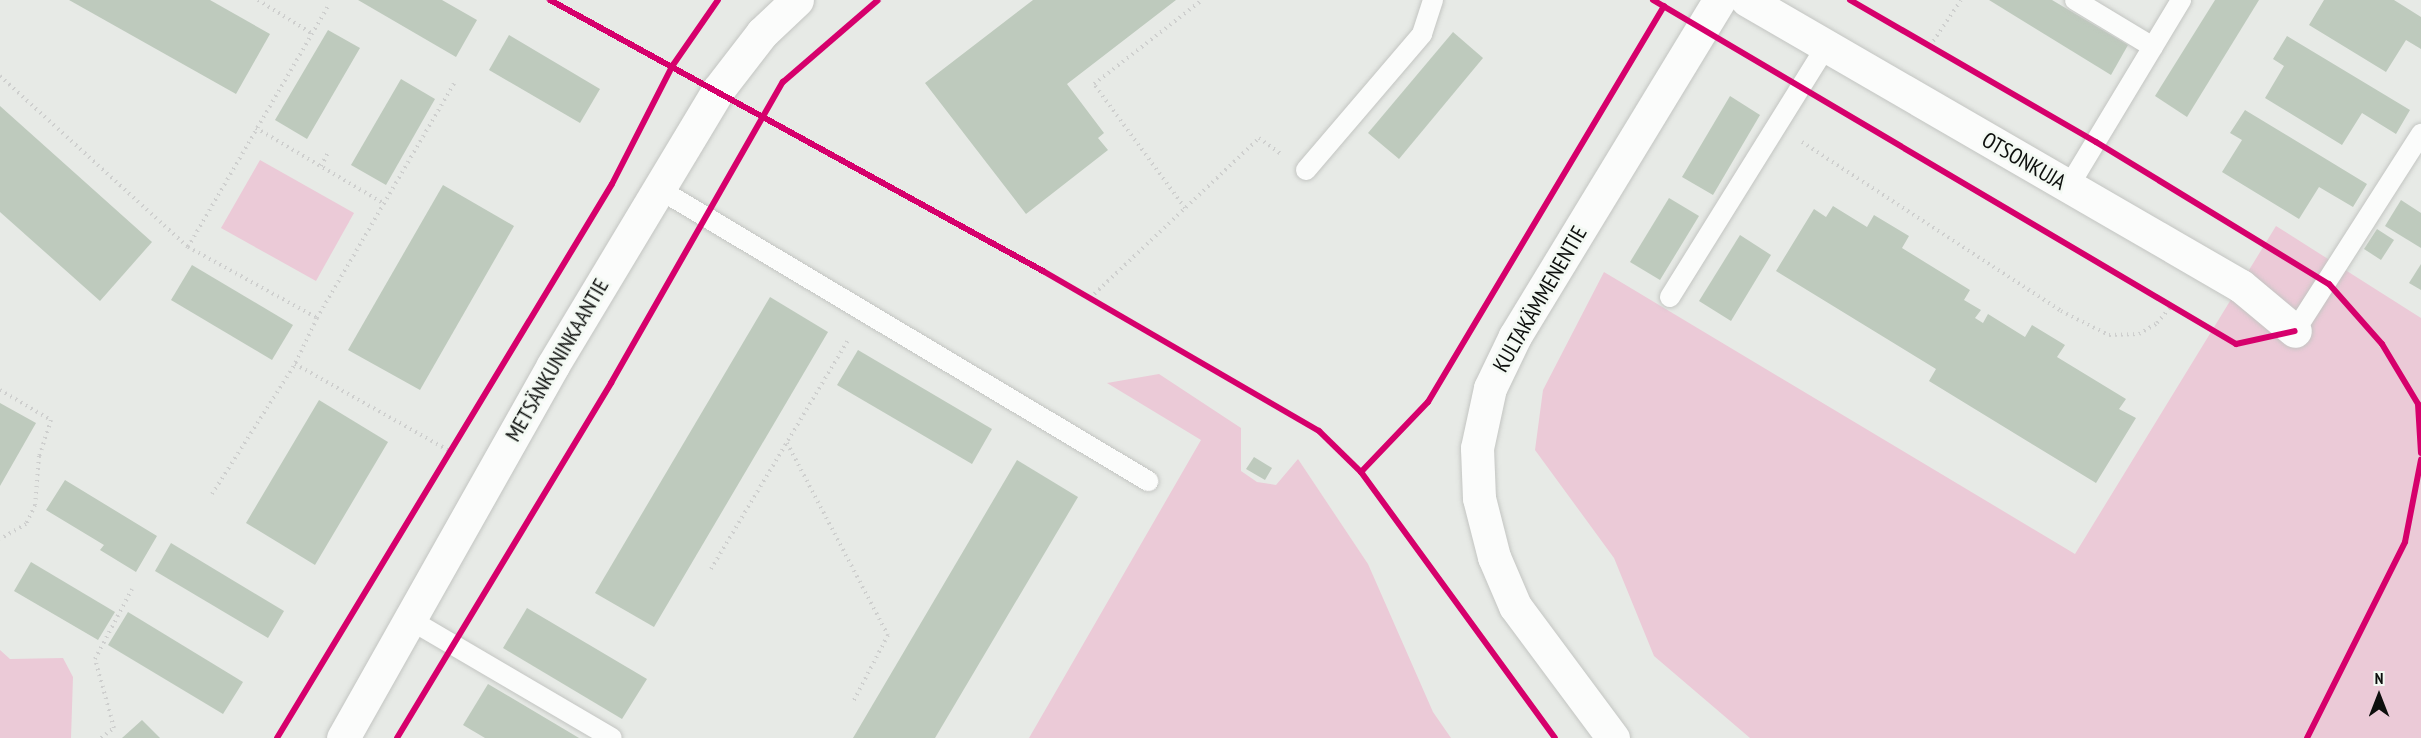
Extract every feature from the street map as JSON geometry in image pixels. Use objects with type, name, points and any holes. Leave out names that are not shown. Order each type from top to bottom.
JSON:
[{"type":"street","name":"METSÄNKUNINKAANTIE","points":[[343,738],[409,619],[718,90],[762,33],[797,0]]},
{"type":"street","name":"KULTAKÄMMENENTIE","points":[[1613,738],[1515,606],[1494,556],[1479,498],[1478,448],[1490,388],[1515,336],[1719,0]]},
{"type":"street","name":"OTSONKUJA","points":[[1747,0],[2241,286],[2295,331]]},
{"type":"lane","points":[[1306,170],[1422,34],[1432,0]]},
{"type":"lane","points":[[2075,0],[2153,47]]},
{"type":"lane","points":[[2069,186],[2181,0]]},
{"type":"lane","points":[[1670,297],[1826,46]]},
{"type":"lane","points":[[2295,331],[2421,134]]},
{"type":"lane","points":[[659,189],[1148,481]]},
{"type":"lane","points":[[409,619],[612,738]]},
{"type":"path","points":[[258,0],[312,33]]},
{"type":"path","points":[[1185,208],[1094,84],[1202,0]]},
{"type":"path","points":[[1930,46],[1960,0]]},
{"type":"path","points":[[188,247],[328,6]]},
{"type":"path","points":[[1920,40],[1941,52]]},
{"type":"path","points":[[0,76],[188,247],[317,318]]},
{"type":"path","points":[[212,494],[295,364],[317,318],[455,82]]},
{"type":"path","points":[[1778,123],[1842,172],[2061,311],[2109,335],[2139,334],[2157,323],[2172,305]]},
{"type":"path","points":[[256,129],[383,203]]},
{"type":"path","points":[[1089,298],[1259,138],[1306,170]]},
{"type":"path","points":[[321,166],[328,153]]},
{"type":"path","points":[[1080,293],[1100,304]]},
{"type":"path","points":[[2162,299],[2181,311]]},
{"type":"path","points":[[711,569],[865,312]]},
{"type":"path","points":[[295,364],[453,453]]},
{"type":"path","points":[[0,390],[51,420],[39,456],[35,505],[26,524],[0,539]]},
{"type":"path","points":[[2419,416],[2420,436]]},
{"type":"path","points":[[446,463],[458,443]]},
{"type":"path","points":[[787,443],[888,635],[853,702]]},
{"type":"path","points":[[101,738],[114,728],[95,659],[132,589]]},
{"type":"shaded area","points":[[260,160],[354,213],[316,281],[221,228]]},
{"type":"shaded area","points":[[2276,226],[2421,318],[2421,738],[1750,738],[1654,656],[1614,558],[1535,450],[1543,390],[1604,272],[2075,554]]},
{"type":"shaded area","points":[[1159,374],[1241,428],[1241,471],[1257,482],[1276,485],[1298,459],[1368,564],[1433,712],[1451,738],[1029,738],[1201,440],[1107,383]]},
{"type":"shaded area","points":[[0,650],[10,659],[63,658],[73,677],[71,738],[0,738]]},
{"type":"building","points":[[69,0],[210,0],[270,34],[236,94]]},
{"type":"building","points":[[358,0],[442,0],[477,20],[456,57]]},
{"type":"building","points":[[1033,0],[1176,0],[1067,84],[1104,133],[1098,138],[1108,150],[1026,214],[925,83]]},
{"type":"building","points":[[1989,0],[2052,0],[2128,45],[2111,75]]},
{"type":"building","points":[[2215,0],[2259,0],[2187,117],[2155,96]]},
{"type":"building","points":[[2324,0],[2394,0],[2421,17],[2421,49],[2406,40],[2386,72],[2309,25]]},
{"type":"building","points":[[328,30],[360,48],[307,139],[275,120]]},
{"type":"building","points":[[1453,32],[1483,58],[1399,159],[1368,133]]},
{"type":"building","points":[[509,35],[600,89],[580,123],[489,70]]},
{"type":"building","points":[[2287,36],[2410,110],[2396,134],[2362,113],[2342,145],[2265,98],[2284,66],[2273,59]]},
{"type":"building","points":[[401,79],[435,99],[386,185],[351,165]]},
{"type":"building","points":[[1730,96],[1760,115],[1713,195],[1682,177]]},
{"type":"building","points":[[0,106],[152,242],[100,301],[0,212]]},
{"type":"building","points":[[2245,110],[2367,184],[2353,207],[2319,187],[2299,219],[2222,172],[2242,140],[2230,133]]},
{"type":"building","points":[[443,185],[514,226],[420,390],[348,350]]},
{"type":"building","points":[[1669,198],[1699,216],[1660,280],[1630,262]]},
{"type":"building","points":[[2401,200],[2421,213],[2421,248],[2385,226]]},
{"type":"building","points":[[1833,206],[1867,227],[1874,215],[1909,236],[1902,248],[1970,290],[1964,300],[1981,310],[1975,318],[1983,323],[1988,314],[2025,337],[2032,325],[2065,345],[2057,357],[2126,399],[2119,409],[2136,418],[2096,483],[1929,381],[1936,369],[1776,271],[1814,209],[1826,217]]},
{"type":"building","points":[[2377,229],[2394,240],[2381,260],[2364,249]]},
{"type":"building","points":[[1740,235],[1771,255],[1731,321],[1699,301]]},
{"type":"building","points":[[2421,264],[2421,290],[2409,283]]},
{"type":"building","points":[[192,265],[293,325],[272,360],[171,300]]},
{"type":"building","points":[[770,297],[828,332],[654,627],[595,593]]},
{"type":"building","points":[[858,350],[992,429],[972,464],[837,385]]},
{"type":"building","points":[[319,400],[388,442],[315,565],[246,523]]},
{"type":"building","points":[[0,403],[36,423],[0,486]]},
{"type":"building","points":[[1254,457],[1272,468],[1265,480],[1246,469]]},
{"type":"building","points":[[1017,460],[1078,497],[935,738],[853,738]]},
{"type":"building","points":[[65,480],[157,536],[136,572],[100,550],[104,545],[46,510]]},
{"type":"building","points":[[171,543],[284,611],[268,638],[155,571]]},
{"type":"building","points":[[31,562],[115,612],[98,640],[14,591]]},
{"type":"building","points":[[527,608],[647,679],[622,719],[503,648]]},
{"type":"building","points":[[128,612],[243,682],[223,714],[108,645]]},
{"type":"building","points":[[488,684],[579,738],[485,738],[463,725]]},
{"type":"building","points":[[142,720],[160,738],[122,738]]},
{"type":"cycle path","points":[[550,0],[1043,271],[1319,431],[1361,472],[1555,738]]},
{"type":"cycle path","points":[[277,738],[612,184],[673,65],[718,0]]},
{"type":"cycle path","points":[[397,738],[611,383],[783,82],[878,0]]},
{"type":"cycle path","points":[[1653,0],[2236,344],[2295,331]]},
{"type":"cycle path","points":[[1850,0],[2096,142],[2329,284],[2382,344],[2418,404],[2421,453]]},
{"type":"cycle path","points":[[1361,472],[1428,402],[1664,6]]},
{"type":"cycle path","points":[[2307,738],[2405,542],[2421,460]]}]
